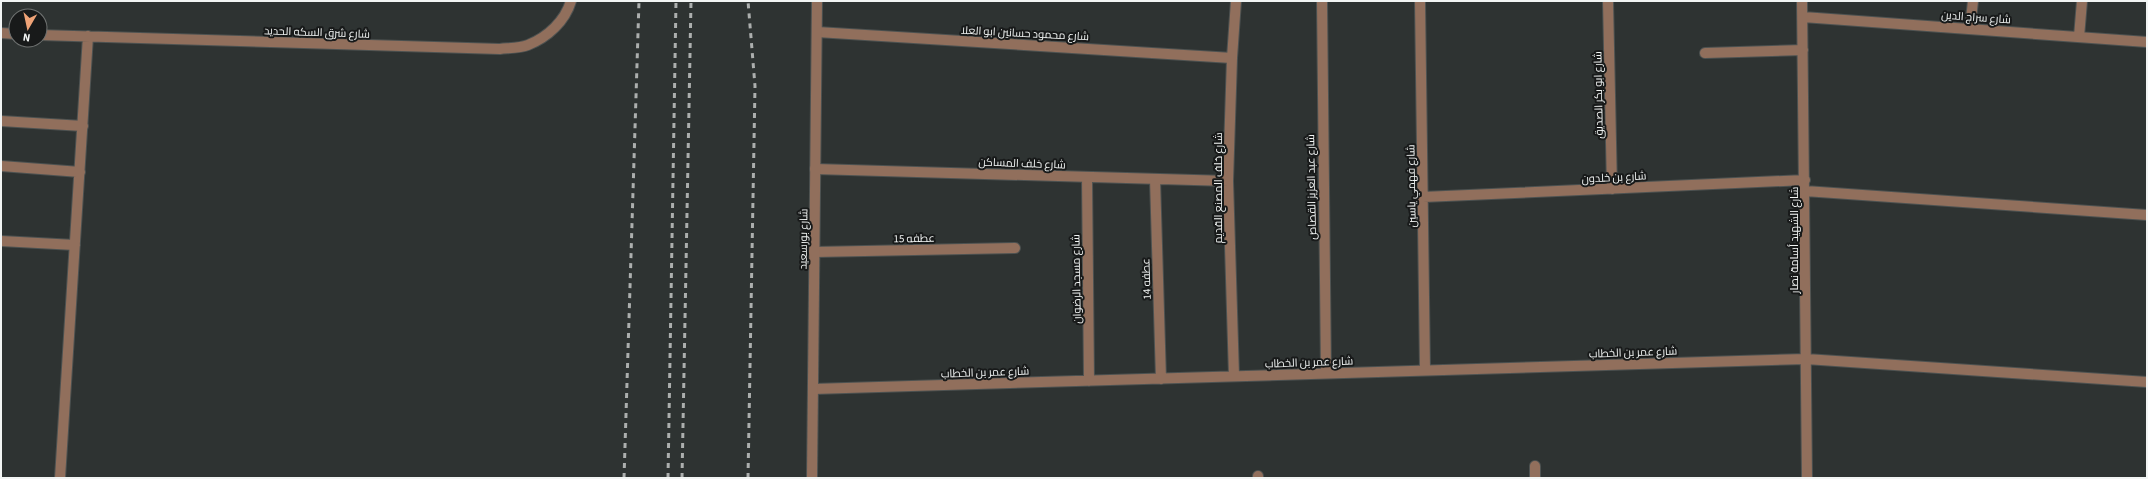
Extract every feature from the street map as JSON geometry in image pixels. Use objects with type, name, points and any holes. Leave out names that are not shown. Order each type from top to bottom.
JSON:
[{"type":"street","name":"شارع شرق السكه الحديد","points":[[48,35],[500,49],[527,45],[551,32],[568,10],[571,1]]},
{"type":"street","name":"شارع بورسعيد","points":[[812,478],[817,1]]},
{"type":"street","name":"شارع خلف المصنع القديم","points":[[1234,376],[1228,181],[1232,58],[1236,1]]},
{"type":"street","name":"شارع عبد العزيز القصاص","points":[[1322,1],[1326,373]]},
{"type":"street","name":"شارع فهمي ياسين","points":[[1420,1],[1425,370]]},
{"type":"street","name":"شارع ابو بكر الصديق","points":[[1608,1],[1612,189]]},
{"type":"street","name":"شارع الشهيد أسامة نصار","points":[[1802,1],[1807,478]]},
{"type":"street","points":[[1970,29],[1973,1]]},
{"type":"street","points":[[2079,37],[2082,1]]},
{"type":"street","name":"شارع سراج الدين","points":[[1803,17],[2147,42]]},
{"type":"street","name":"شارع محمود حسانين ابو العلا","points":[[817,32],[1232,58]]},
{"type":"street","points":[[60,478],[88,36]]},
{"type":"street","points":[[1705,53],[1803,50]]},
{"type":"street","points":[[1,121],[83,126]]},
{"type":"street","points":[[1,166],[80,172]]},
{"type":"street","name":"شارع خلف المساكن","points":[[816,169],[1228,181]]},
{"type":"street","name":"شارع مسجد الرضوان","points":[[1087,177],[1089,381]]},
{"type":"street","name":"عطفه 14","points":[[1156,179],[1162,379]]},
{"type":"street","name":"شارع بن خلدون","points":[[1423,197],[1805,180]]},
{"type":"street","points":[[1805,191],[2147,215]]},
{"type":"street","points":[[1,241],[75,245]]},
{"type":"street","name":"عطفه 15","points":[[814,252],[1015,248]]},
{"type":"street","name":"شارع عمر بن الخطاب","points":[[813,389],[1806,359],[2147,382]]},
{"type":"street","points":[[1535,466],[1535,478]]},
{"type":"railway","points":[[624,478],[639,1]]},
{"type":"railway","points":[[668,478],[676,1]]},
{"type":"railway","points":[[682,478],[691,1]]},
{"type":"railway","points":[[748,1],[755,86],[748,478]]}]
